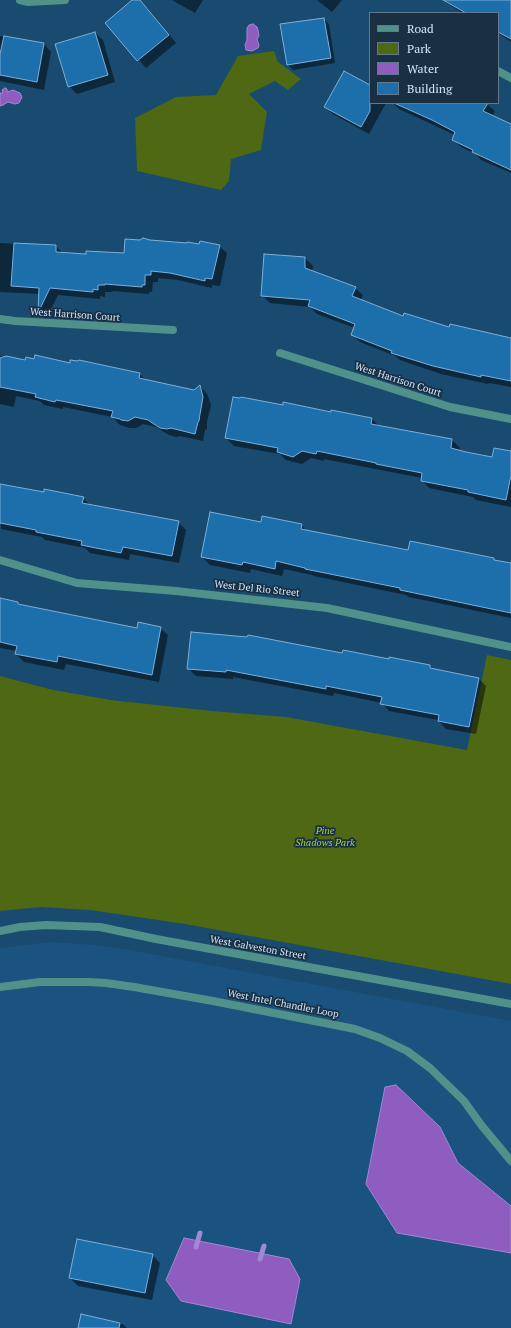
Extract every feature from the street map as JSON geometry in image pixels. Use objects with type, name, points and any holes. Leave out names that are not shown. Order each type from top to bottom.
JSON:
[{"type":"street","points":[[20,0],[28,2],[64,0]]},
{"type":"street","points":[[499,72],[511,78]]},
{"type":"street","name":"West Harrison Court","points":[[0,319],[173,330]]},
{"type":"street","name":"West Harrison Court","points":[[280,353],[450,407],[511,419]]},
{"type":"street","name":"West Del Rio Street","points":[[0,560],[77,583],[184,592],[327,608],[511,646]]},
{"type":"street","name":"West Galveston Street","points":[[0,931],[20,927],[46,925],[100,927],[511,1004]]},
{"type":"street","name":"West Intel Chandler Loop","points":[[0,987],[40,982],[106,983],[213,1001],[355,1029],[380,1038],[407,1051],[430,1068],[464,1101],[482,1126],[511,1161]]},
{"type":"shaded area","points":[[49,942],[96,945],[124,949],[511,1021],[511,1328],[0,1328],[0,948]]},
{"type":"green space","points":[[274,51],[278,62],[301,79],[288,90],[275,81],[249,94],[267,112],[261,150],[231,159],[229,181],[221,190],[137,171],[135,118],[176,97],[216,95],[238,56]]},
{"type":"green space","name":"Pine Shadows Park","points":[[487,655],[511,660],[511,984],[185,924],[90,910],[41,907],[0,911],[0,676],[53,690],[111,700],[286,717],[467,750]]},
{"type":"water","points":[[253,24],[258,30],[259,36],[257,39],[259,45],[258,48],[252,51],[246,50],[245,45],[247,40],[247,28],[249,25]]},
{"type":"water","points":[[5,88],[7,89],[7,92],[13,90],[20,93],[22,97],[19,103],[15,104],[8,102],[0,106],[0,93],[3,93],[2,90]]},
{"type":"water","points":[[396,1085],[440,1127],[458,1163],[511,1206],[511,1253],[397,1233],[366,1184],[385,1087]]},
{"type":"water","points":[[184,1238],[289,1259],[300,1279],[291,1324],[181,1301],[166,1280]]},
{"type":"building","points":[[132,0],[140,0],[169,35],[137,61],[105,23]]},
{"type":"building","points":[[443,0],[511,0],[511,39],[499,33],[499,12],[464,12]]},
{"type":"building","points":[[324,18],[331,58],[287,65],[280,24]]},
{"type":"building","points":[[95,32],[108,75],[68,87],[55,44]]},
{"type":"building","points":[[4,36],[44,43],[37,82],[0,75],[0,54]]},
{"type":"building","points":[[344,71],[369,84],[370,111],[361,127],[324,107]]},
{"type":"building","points":[[396,104],[487,104],[483,111],[511,124],[511,170],[472,152],[473,150],[452,140],[455,132]]},
{"type":"building","points":[[143,238],[150,240],[199,244],[200,241],[220,245],[212,279],[205,278],[205,281],[170,273],[151,271],[151,275],[145,275],[145,285],[142,285],[142,287],[105,284],[98,285],[98,290],[93,289],[93,292],[50,288],[38,313],[39,288],[11,286],[14,243],[56,245],[56,252],[86,254],[86,251],[124,253],[125,239],[140,240]]},
{"type":"building","points":[[264,254],[305,257],[305,268],[356,287],[352,296],[403,316],[404,313],[449,327],[450,324],[511,338],[511,381],[481,375],[481,377],[433,366],[391,353],[392,351],[351,335],[355,324],[308,306],[310,300],[261,296]]},
{"type":"building","points":[[35,355],[70,363],[70,360],[79,360],[140,373],[139,378],[194,390],[200,385],[203,397],[195,434],[171,428],[160,428],[148,420],[135,417],[128,421],[121,420],[111,417],[113,411],[56,400],[55,402],[35,397],[36,394],[0,387],[0,358],[6,356],[25,360],[26,357],[34,359]]},
{"type":"building","points":[[233,397],[241,397],[283,405],[283,402],[331,412],[331,410],[372,418],[371,424],[452,439],[451,448],[466,452],[492,457],[494,448],[511,451],[511,475],[506,500],[468,492],[468,490],[421,481],[422,473],[317,451],[316,454],[302,451],[293,457],[277,452],[278,448],[225,438]]},
{"type":"building","points":[[0,484],[44,492],[44,489],[84,497],[82,503],[179,521],[172,556],[123,547],[121,553],[81,545],[82,541],[0,523]]},
{"type":"building","points":[[210,512],[261,522],[262,516],[302,524],[301,529],[408,550],[410,541],[494,558],[494,560],[511,563],[511,613],[400,590],[400,588],[305,569],[276,561],[275,569],[243,562],[242,565],[201,557]]},
{"type":"building","points":[[0,598],[18,602],[18,604],[137,628],[138,622],[161,627],[152,675],[58,656],[57,662],[15,654],[17,646],[0,642]]},
{"type":"building","points":[[191,632],[247,637],[248,635],[342,653],[343,650],[389,659],[389,657],[430,665],[430,668],[479,678],[469,727],[438,721],[439,715],[380,704],[382,697],[326,686],[326,689],[226,670],[226,672],[187,669]]},
{"type":"building","points":[[77,1239],[153,1254],[145,1293],[69,1278]]},
{"type":"building","points":[[81,1314],[120,1323],[119,1328],[78,1328]]},
{"type":"waterway","points":[[196,1247],[200,1233]]},
{"type":"waterway","points":[[260,1259],[264,1246]]}]
